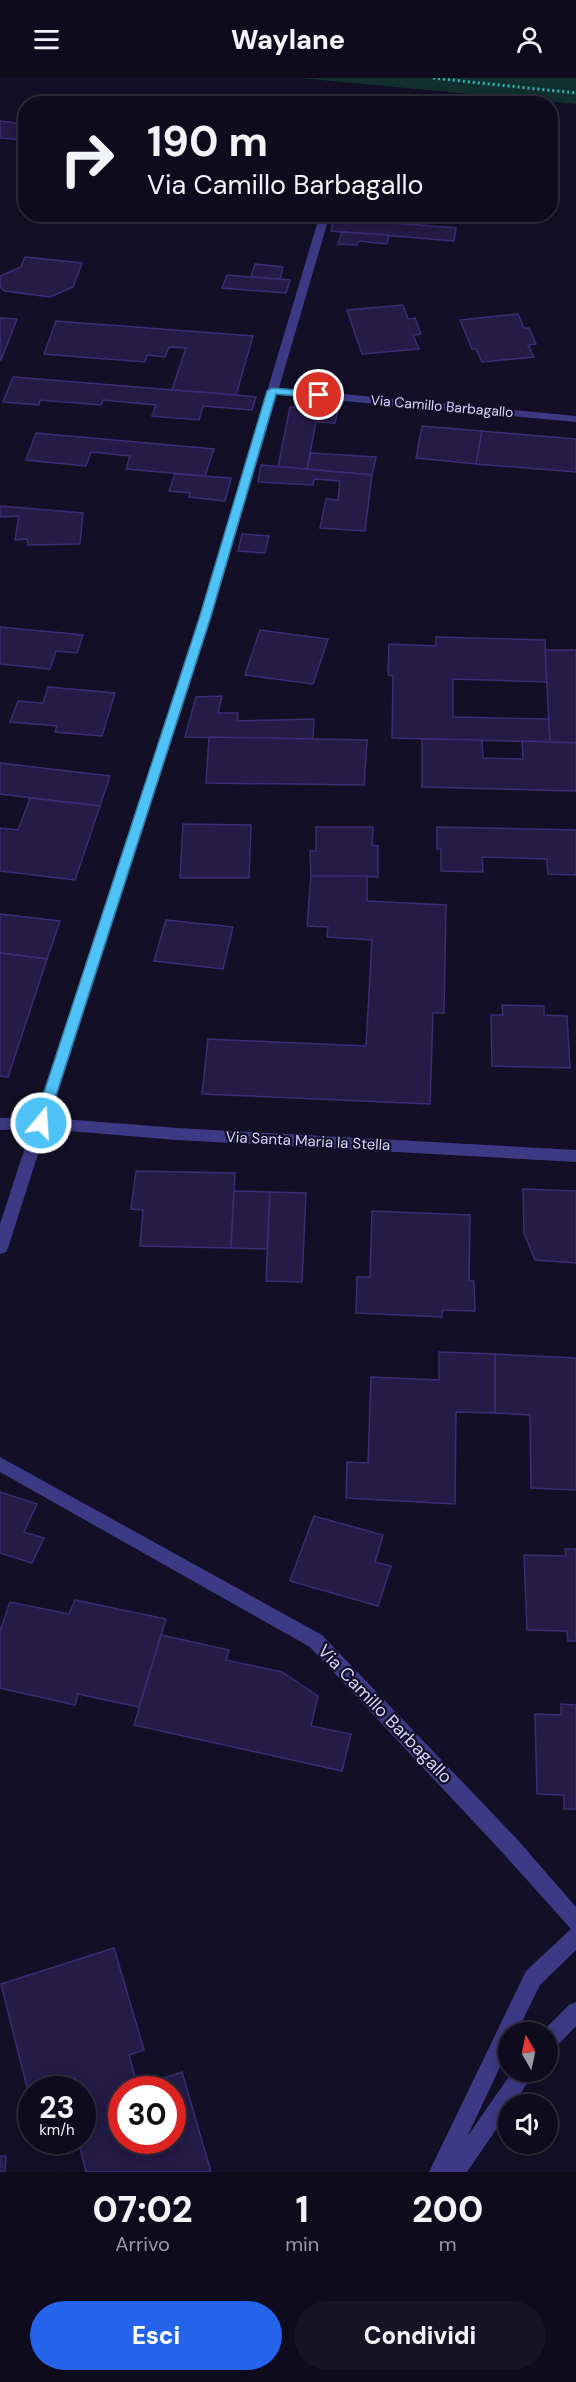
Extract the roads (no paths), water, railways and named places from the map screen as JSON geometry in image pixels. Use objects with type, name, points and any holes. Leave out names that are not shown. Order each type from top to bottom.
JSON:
[{"type":"street","points":[[0,1248],[205,619],[323,222]]},
{"type":"street","name":"Via Camillo Barbagallo","points":[[272,391],[576,418]]},
{"type":"street","name":"Via Santa Maria la Stella","points":[[0,1124],[41,1123],[177,1134],[576,1156]]},
{"type":"street","name":"Via Camillo Barbagallo","points":[[0,1464],[316,1641],[509,1845],[576,1922]]},
{"type":"street","points":[[439,2172],[533,1978],[576,1937]]},
{"type":"street","points":[[558,2031],[576,2012]]},
{"type":"street","points":[[455,2172],[517,2082]]}]
